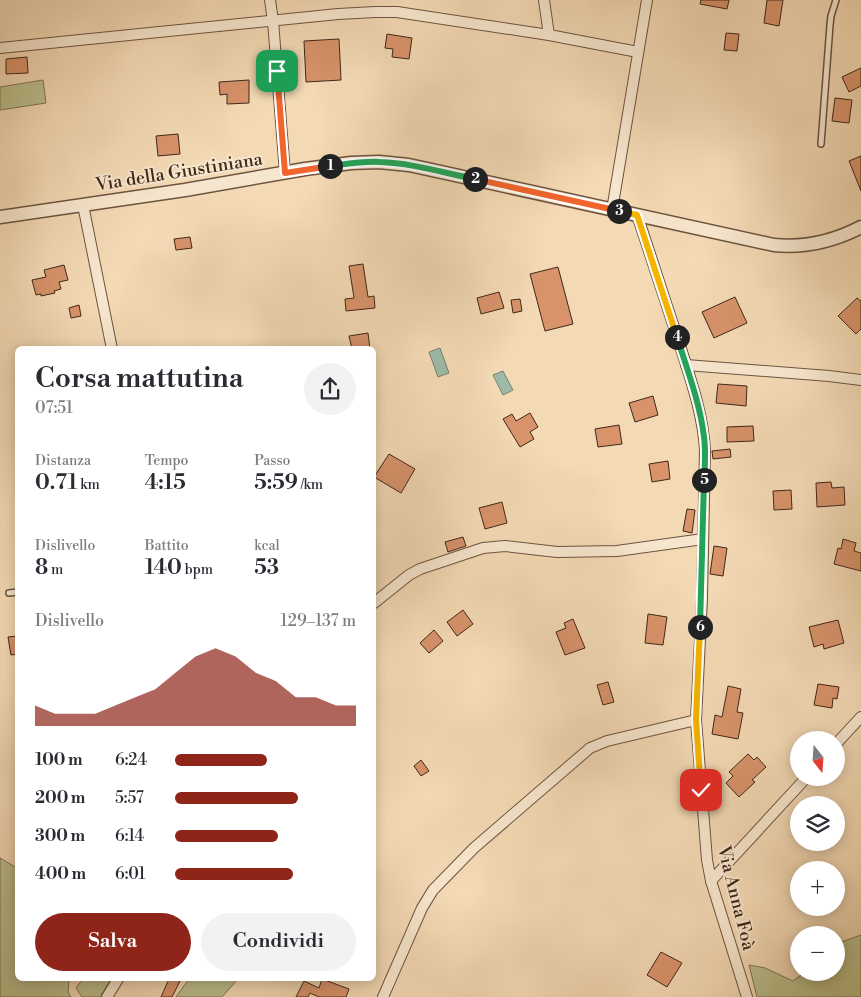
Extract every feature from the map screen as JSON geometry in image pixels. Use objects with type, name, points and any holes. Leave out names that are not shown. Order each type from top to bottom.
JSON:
[{"type":"street","points":[[270,0],[285,173]]},
{"type":"street","points":[[544,0],[549,35]]},
{"type":"street","points":[[612,210],[647,0]]},
{"type":"street","points":[[0,48],[338,14],[391,12],[549,35],[638,52]]},
{"type":"street","name":"Via della Giustiniana","points":[[0,217],[83,206],[351,163],[373,162],[408,165],[781,246],[800,246],[823,242],[861,226]]},
{"type":"street","points":[[83,206],[111,346]]},
{"type":"street","name":"Via Anna Foà","points":[[637,215],[686,365],[698,407],[704,438],[703,539],[696,720],[707,860],[711,881],[747,997]]},
{"type":"street","points":[[686,365],[861,380]]},
{"type":"street","points":[[376,601],[414,572],[483,548],[505,546],[557,552],[617,551],[703,539]]},
{"type":"street","points":[[845,734],[861,717]]},
{"type":"street","points":[[383,997],[422,908],[433,890],[474,848],[590,748],[607,741],[696,720]]},
{"type":"street","points":[[711,881],[799,786]]},
{"type":"street","points":[[107,997],[117,981]]},
{"type":"lane","points":[[821,144],[830,25],[836,0]]},
{"type":"lane","points":[[9,593],[15,592]]},
{"type":"green space","points":[[43,80],[46,103],[0,110],[0,87]]},
{"type":"green space","points":[[0,858],[15,867],[15,981],[69,981],[68,992],[71,997],[0,997]]},
{"type":"green space","points":[[861,935],[861,997],[757,997],[749,965],[765,968],[790,981],[845,981],[845,941]]},
{"type":"green space","points":[[81,981],[110,981],[100,997],[82,997],[76,988]]},
{"type":"green space","points":[[188,981],[236,981],[222,997],[176,997]]},
{"type":"shaded area","points":[[440,348],[449,373],[438,377],[429,352]]},
{"type":"shaded area","points":[[503,371],[513,390],[503,395],[493,375]]},
{"type":"building","points":[[701,0],[729,0],[727,9],[700,4]]},
{"type":"building","points":[[767,0],[783,0],[779,26],[764,23]]},
{"type":"building","points":[[726,33],[739,34],[737,51],[724,50]]},
{"type":"building","points":[[387,34],[412,38],[409,59],[392,57],[393,49],[385,48]]},
{"type":"building","points":[[339,39],[341,80],[306,82],[304,41]]},
{"type":"building","points":[[27,57],[28,73],[6,74],[6,59]]},
{"type":"building","points":[[861,68],[861,86],[849,92],[842,77]]},
{"type":"building","points":[[249,80],[249,103],[227,104],[227,94],[220,95],[219,82]]},
{"type":"building","points":[[835,98],[852,100],[849,123],[832,121]]},
{"type":"building","points":[[178,134],[180,154],[158,156],[156,136]]},
{"type":"building","points":[[861,156],[861,191],[849,161]]},
{"type":"building","points":[[190,237],[192,248],[176,250],[174,239]]},
{"type":"building","points":[[363,264],[368,297],[374,296],[375,308],[346,311],[345,299],[354,298],[349,266]]},
{"type":"building","points":[[64,265],[68,280],[59,282],[61,289],[54,291],[55,293],[41,296],[41,294],[36,295],[32,280],[46,277],[44,270]]},
{"type":"building","points":[[558,267],[573,324],[545,331],[530,274]]},
{"type":"building","points":[[499,292],[504,308],[481,314],[477,298]]},
{"type":"building","points":[[735,297],[747,323],[714,338],[702,312]]},
{"type":"building","points":[[857,298],[861,301],[861,329],[856,334],[838,316]]},
{"type":"building","points":[[520,299],[522,311],[513,313],[511,300]]},
{"type":"building","points":[[79,305],[81,316],[71,318],[69,308]]},
{"type":"building","points":[[368,333],[370,346],[351,346],[349,336]]},
{"type":"building","points":[[718,384],[747,386],[746,406],[716,403]]},
{"type":"building","points":[[653,396],[658,415],[635,422],[629,403]]},
{"type":"building","points":[[530,413],[538,427],[530,432],[534,439],[520,447],[503,419],[512,414],[516,421]]},
{"type":"building","points":[[619,425],[622,444],[598,447],[595,429]]},
{"type":"building","points":[[753,426],[754,441],[727,442],[727,427]]},
{"type":"building","points":[[730,449],[731,457],[713,459],[712,451]]},
{"type":"building","points":[[389,454],[415,469],[401,493],[376,478],[376,474]]},
{"type":"building","points":[[668,461],[670,479],[652,482],[649,464]]},
{"type":"building","points":[[831,482],[832,488],[844,487],[845,505],[817,507],[816,483]]},
{"type":"building","points":[[791,490],[792,509],[774,510],[773,491]]},
{"type":"building","points":[[502,502],[507,523],[485,529],[479,508]]},
{"type":"building","points":[[687,509],[695,510],[692,533],[683,531]]},
{"type":"building","points":[[463,537],[466,546],[448,552],[445,542]]},
{"type":"building","points":[[843,539],[856,543],[854,551],[861,553],[861,571],[834,564],[838,548],[841,549]]},
{"type":"building","points":[[714,546],[727,548],[723,576],[710,574]]},
{"type":"building","points":[[463,610],[473,624],[457,636],[447,622]]},
{"type":"building","points":[[648,614],[667,617],[663,645],[645,643]]},
{"type":"building","points":[[573,619],[585,648],[565,655],[556,632],[566,628],[564,623]]},
{"type":"building","points":[[838,620],[844,643],[824,649],[823,644],[814,647],[809,627]]},
{"type":"building","points":[[434,630],[443,641],[429,653],[420,643]]},
{"type":"building","points":[[15,636],[15,654],[11,655],[8,637]]},
{"type":"building","points":[[608,682],[614,702],[603,705],[597,685]]},
{"type":"building","points":[[818,684],[839,687],[837,699],[833,698],[832,708],[814,705]]},
{"type":"building","points":[[728,686],[741,689],[737,712],[743,713],[738,739],[712,734],[715,715],[722,717]]},
{"type":"building","points":[[748,754],[754,760],[757,757],[766,767],[752,780],[755,782],[739,797],[726,783],[733,776],[729,772]]},
{"type":"building","points":[[421,760],[429,771],[421,776],[414,766]]},
{"type":"building","points":[[661,952],[682,963],[667,987],[647,975]]},
{"type":"building","points":[[168,981],[180,981],[172,997],[161,997]]},
{"type":"building","points":[[304,981],[319,988],[321,981],[327,981],[349,989],[346,997],[319,997],[310,993],[308,997],[296,997]]},
{"type":"route","points":[[277,71],[285,173],[351,163],[393,163],[637,215],[686,365],[698,407],[704,438],[702,599],[696,720],[701,790]]}]
